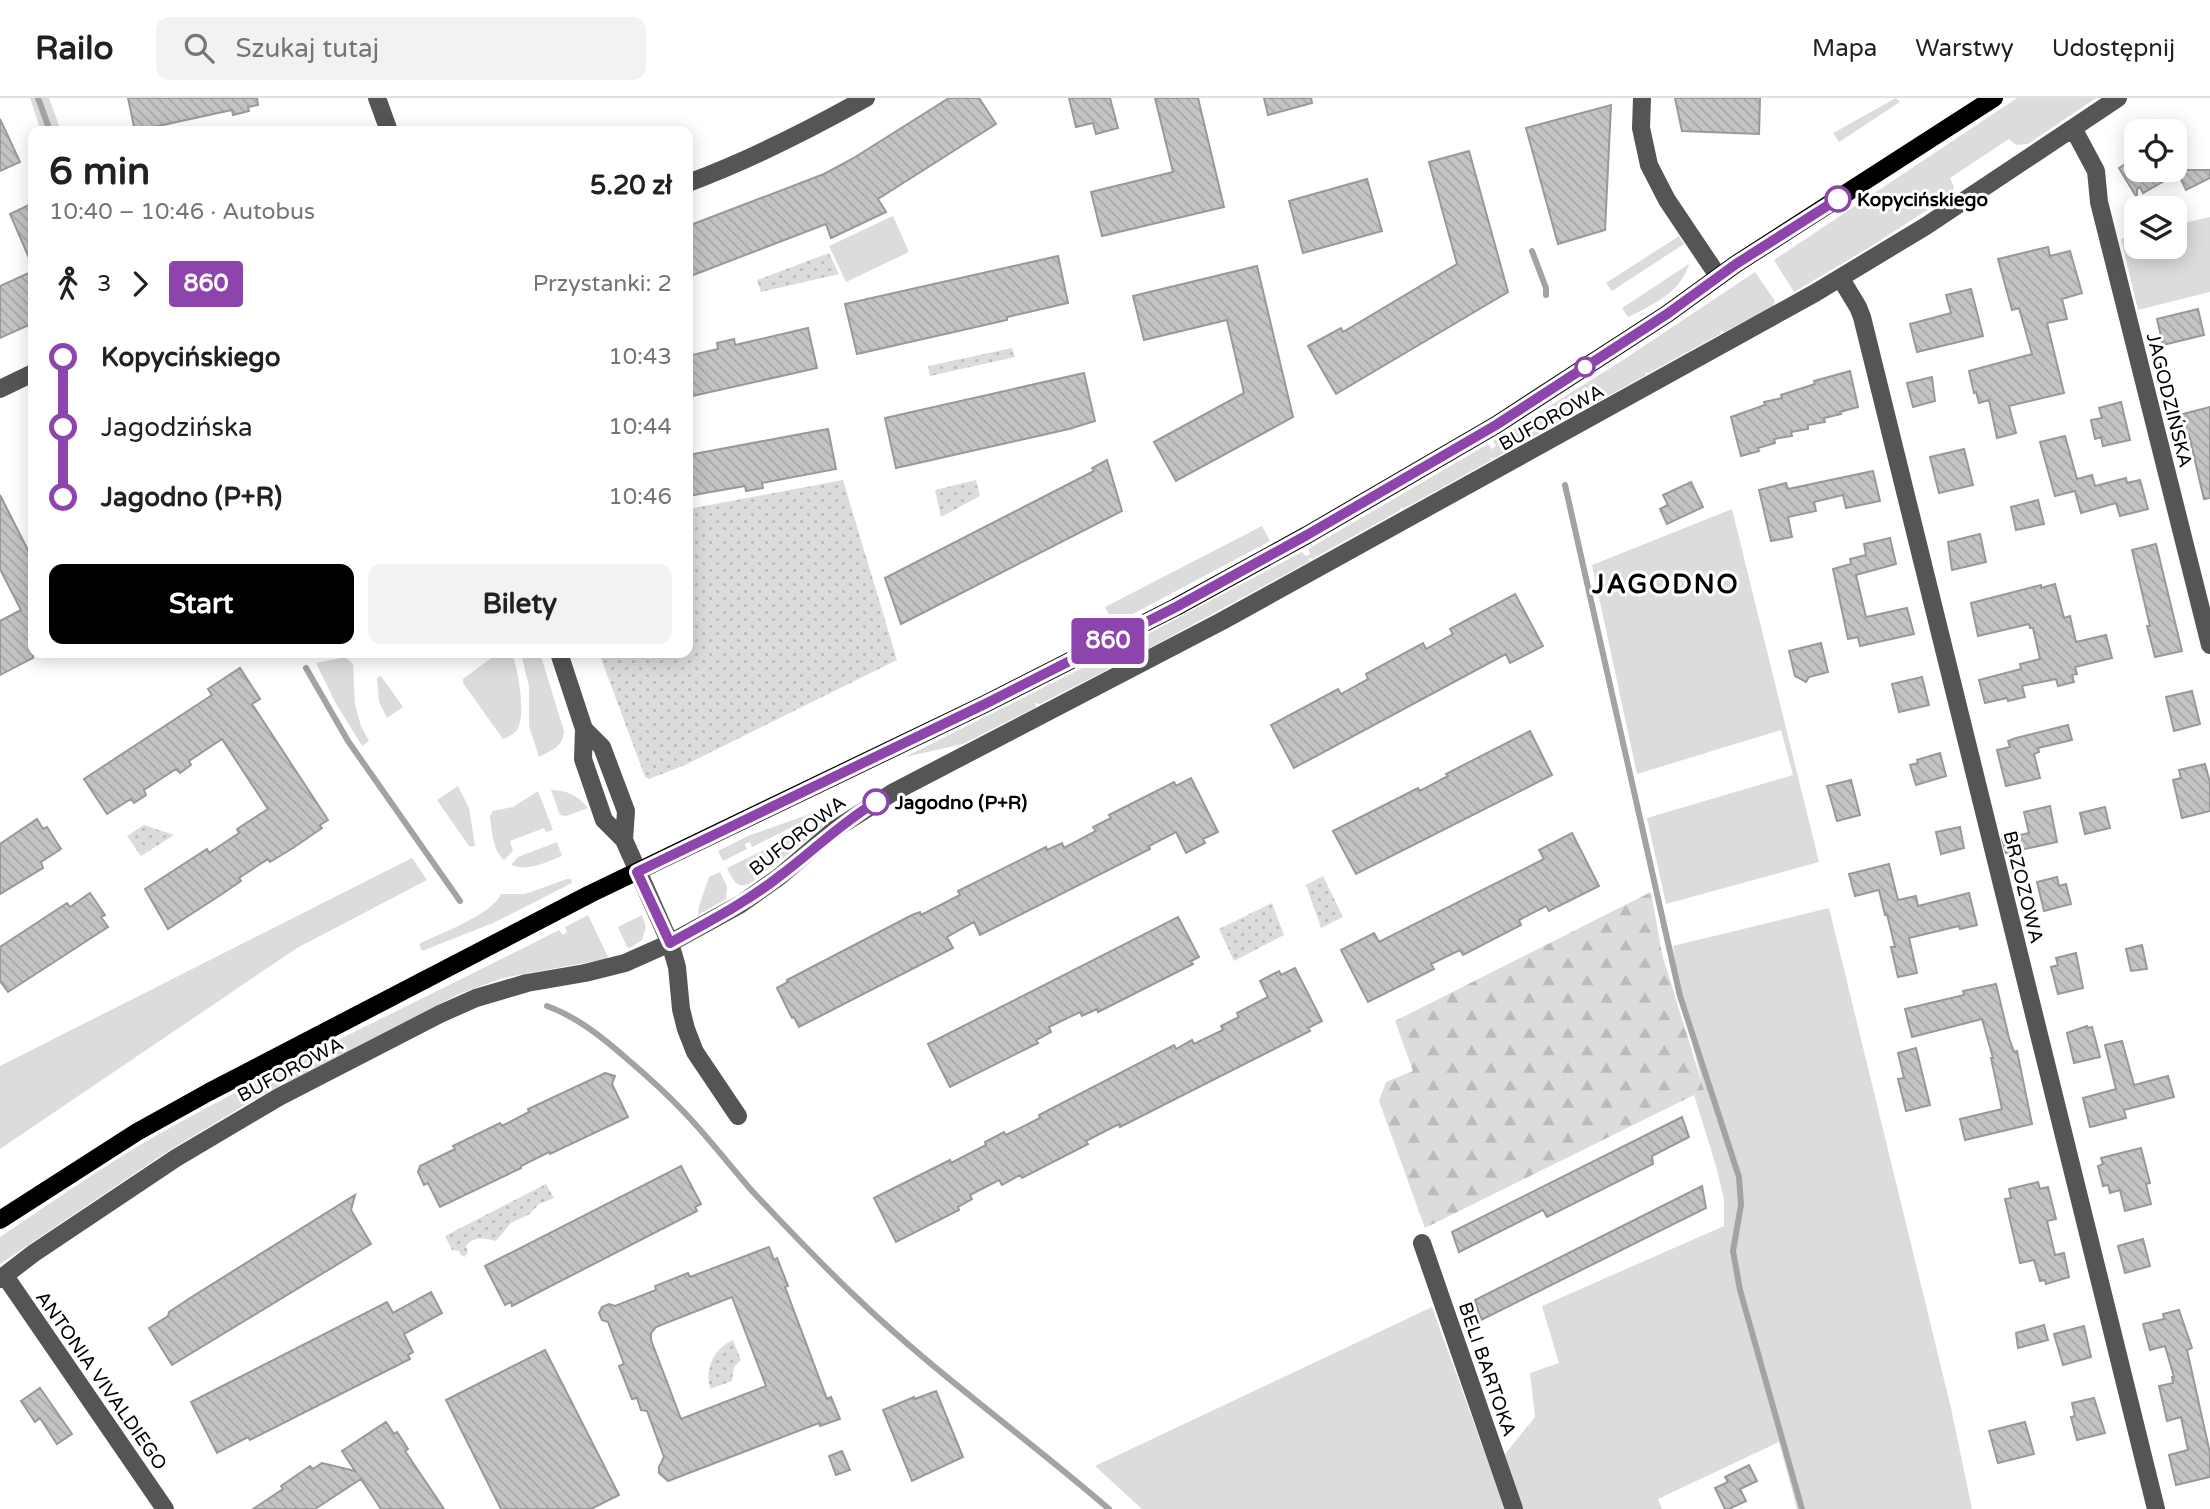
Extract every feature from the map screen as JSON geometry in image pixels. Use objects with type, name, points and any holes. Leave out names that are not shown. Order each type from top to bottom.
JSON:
[{"type":"main road","name":"BUFOROWA","points":[[0,1220],[137,1132],[209,1092],[553,913],[997,698],[1176,607],[1307,535],[1496,425],[1667,314],[1718,276],[1994,98]]},
{"type":"street","points":[[377,98],[387,126]]},
{"type":"street","points":[[693,181],[810,129],[866,98]]},
{"type":"street","points":[[1642,98],[1641,128],[1653,174],[1667,200],[1718,276]]},
{"type":"street","name":"BUFOROWA","points":[[2,1278],[34,1253],[176,1158],[279,1097],[440,1014],[476,998],[527,983],[584,973],[625,962],[670,943],[741,904],[779,877],[835,830],[892,793],[1233,616],[1841,279],[1926,226],[2118,98]]},
{"type":"street","name":"JAGODZIŃSKA","points":[[2073,128],[2096,171],[2099,202],[2210,645]]},
{"type":"street","name":"BRZOZOWA","points":[[1841,279],[1862,317],[2156,1509]]},
{"type":"street","points":[[0,389],[28,375]]},
{"type":"street","points":[[561,658],[584,729],[602,747],[626,811],[624,840],[670,943],[677,967],[681,1009],[690,1041],[738,1116]]},
{"type":"street","name":"BELI BARTOKA","points":[[1422,1243],[1514,1509]]},
{"type":"street","name":"ANTONIA VIVALDIEGO","points":[[2,1278],[165,1509]]},
{"type":"green space","points":[[30,98],[49,98],[59,126],[39,126]]},
{"type":"green space","points":[[1896,98],[1900,102],[1839,142],[1833,133]]},
{"type":"green space","points":[[2017,98],[2096,98],[2028,144],[2016,145],[2009,139],[1950,178],[1954,187],[1952,194],[1794,292],[1774,260]]},
{"type":"green space","points":[[893,216],[909,252],[846,282],[829,246]]},
{"type":"green space","points":[[2210,217],[2210,292],[2138,310],[2126,259],[2187,259],[2187,222]]},
{"type":"green space","points":[[1679,236],[1684,244],[1612,291],[1606,283]]},
{"type":"green space","points":[[829,253],[839,274],[761,292],[757,280]]},
{"type":"green space","points":[[1689,264],[1673,290],[1628,317],[1622,308]]},
{"type":"green space","points":[[1755,272],[1775,301],[1769,309],[1724,332],[1721,330],[1720,334],[1649,373],[1645,372],[1646,375],[1579,412],[1576,410],[1576,413],[1493,459],[1492,457],[1490,461],[1403,509],[1402,507],[1312,559],[1309,558],[1310,561],[1144,651],[1040,704],[1035,703],[1036,707],[963,744],[905,757],[1110,654],[1302,552],[1306,556],[1310,554],[1308,549],[1488,444],[1492,449],[1496,446],[1493,441],[1500,437],[1503,441],[1507,440],[1505,434]]},
{"type":"green space","points":[[1012,348],[1015,357],[930,376],[928,366]]},
{"type":"green space","points":[[843,480],[897,660],[685,765],[649,779],[645,777],[601,658],[693,658],[693,508]]},
{"type":"green space","points":[[976,480],[980,496],[941,517],[935,490]]},
{"type":"green space","points":[[1732,509],[1819,862],[1666,904],[1647,818],[1793,775],[1781,730],[1637,774],[1592,565]]},
{"type":"green space","points":[[1262,526],[1270,541],[1114,624],[1105,607]]},
{"type":"green space","points":[[346,658],[353,664],[355,704],[361,726],[369,741],[362,746],[335,702],[316,663]]},
{"type":"green space","points":[[491,658],[513,658],[521,700],[521,719],[512,734],[503,739],[463,683],[463,679]]},
{"type":"green space","points":[[522,658],[542,658],[564,731],[559,744],[539,757],[529,726],[529,687]]},
{"type":"green space","points":[[381,676],[403,707],[387,718],[379,702],[377,678]]},
{"type":"green space","points":[[458,786],[469,808],[475,845],[472,847],[437,800]]},
{"type":"green space","points":[[551,790],[571,794],[588,808],[566,816],[560,815]]},
{"type":"green space","points":[[538,791],[553,830],[546,832],[544,828],[510,841],[513,851],[504,860],[495,845],[490,816],[493,811],[513,807]]},
{"type":"green space","points":[[818,811],[816,815],[752,847],[750,842],[745,844],[747,849],[723,861],[718,851],[748,836]]},
{"type":"green space","points":[[820,822],[823,827],[760,876],[756,873],[753,875],[755,880],[741,885],[732,878],[727,868]]},
{"type":"green space","points":[[144,825],[174,835],[141,856],[127,836]]},
{"type":"green space","points":[[557,842],[562,856],[530,867],[511,865],[518,857]]},
{"type":"green space","points":[[412,858],[427,880],[297,948],[0,1149],[0,1066]]},
{"type":"green space","points":[[720,872],[727,886],[726,899],[698,915],[709,877]]},
{"type":"green space","points":[[1323,876],[1343,917],[1321,928],[1306,885]]},
{"type":"green space","points":[[571,879],[572,883],[493,923],[422,951],[419,944],[476,916],[496,902],[501,894],[525,894]]},
{"type":"green space","points":[[1651,892],[1662,954],[1704,1090],[1425,1228],[1379,1101],[1386,1082],[1413,1071],[1395,1021]]},
{"type":"green space","points":[[1272,903],[1284,935],[1234,961],[1219,929]]},
{"type":"green space","points":[[1829,908],[1951,1408],[1972,1509],[1797,1509],[1779,1442],[1658,1499],[1662,1509],[1518,1509],[1501,1459],[1535,1417],[1530,1373],[1559,1363],[1542,1306],[1724,1226],[1724,1199],[1694,1095],[1704,1090],[1680,996],[1673,946]]},
{"type":"green space","points":[[588,915],[608,957],[606,959],[503,978],[459,994],[255,1099],[165,1153],[0,1264],[0,1237],[152,1138],[222,1099],[559,930],[563,935],[567,932],[565,927]]},
{"type":"green space","points":[[642,915],[646,927],[642,940],[630,948],[627,947],[618,927]]},
{"type":"green space","points":[[546,1184],[554,1198],[539,1204],[530,1214],[511,1223],[496,1241],[472,1241],[466,1246],[468,1252],[465,1257],[459,1251],[452,1250],[445,1236]]},
{"type":"green space","points":[[1432,1307],[1505,1509],[1142,1509],[1095,1466]]},
{"type":"green space","points":[[733,1340],[741,1360],[734,1367],[732,1381],[710,1389],[712,1360],[720,1348]]},
{"type":"building","points":[[128,98],[257,98],[258,105],[248,107],[249,111],[233,115],[232,110],[158,126],[134,126]]},
{"type":"building","points":[[949,98],[979,98],[996,124],[878,199],[886,212],[831,238],[826,224],[693,275],[693,224],[824,174]]},
{"type":"building","points":[[1069,98],[1110,98],[1118,128],[1096,134],[1093,123],[1076,127]]},
{"type":"building","points":[[1155,98],[1198,98],[1224,207],[1102,236],[1091,192],[1173,172]]},
{"type":"building","points":[[1264,98],[1311,98],[1312,103],[1268,115]]},
{"type":"building","points":[[1675,98],[1760,98],[1759,134],[1682,131]]},
{"type":"building","points":[[1611,105],[1605,230],[1558,244],[1526,128]]},
{"type":"building","points":[[0,119],[20,162],[0,171]]},
{"type":"building","points":[[1469,151],[1508,292],[1336,394],[1308,346],[1341,328],[1343,332],[1457,264],[1429,162]]},
{"type":"building","points":[[2187,170],[2210,170],[2210,178],[2186,190],[2182,182],[2187,182]]},
{"type":"building","points":[[1367,179],[1382,231],[1303,253],[1289,201]]},
{"type":"building","points":[[2127,182],[2162,182],[2143,193],[2140,187],[2136,196]]},
{"type":"building","points":[[28,205],[28,255],[10,214]]},
{"type":"building","points":[[2048,247],[2050,256],[2070,251],[2082,293],[2062,299],[2067,319],[2047,323],[2064,393],[2009,406],[2016,433],[1997,438],[1989,400],[1979,403],[1969,371],[2032,354],[2019,308],[2012,310],[1998,259]]},
{"type":"building","points":[[1058,256],[1068,303],[1007,317],[1007,320],[857,354],[845,304]]},
{"type":"building","points":[[1257,266],[1293,417],[1176,481],[1154,442],[1244,393],[1227,320],[1144,340],[1133,296]]},
{"type":"building","points":[[28,273],[28,325],[0,338],[0,286]]},
{"type":"building","points":[[1971,289],[1983,336],[1917,352],[1910,324],[1951,313],[1946,295]]},
{"type":"building","points":[[2198,309],[2204,335],[2163,345],[2157,319]]},
{"type":"building","points":[[808,328],[817,368],[693,396],[693,355],[718,349],[717,343],[734,339],[735,345]]},
{"type":"building","points":[[1850,371],[1858,407],[1824,418],[1825,422],[1808,425],[1808,429],[1791,432],[1792,436],[1774,439],[1775,443],[1741,456],[1731,417],[1765,405],[1764,402],[1782,398],[1781,395],[1815,384],[1814,381]]},
{"type":"building","points":[[1084,373],[1095,421],[896,468],[885,418]]},
{"type":"building","points":[[1932,377],[1935,401],[1913,407],[1907,383]]},
{"type":"building","points":[[2121,402],[2130,440],[2103,446],[2101,437],[2095,439],[2091,420],[2102,418],[2099,408]]},
{"type":"building","points":[[2210,407],[2210,498],[2204,499],[2189,435],[2185,436],[2179,415]]},
{"type":"building","points":[[828,429],[836,469],[762,483],[763,488],[746,491],[745,486],[693,495],[693,454]]},
{"type":"building","points":[[2065,436],[2077,479],[2092,475],[2095,486],[2126,478],[2127,483],[2140,480],[2148,509],[2120,516],[2116,503],[2081,513],[2075,491],[2055,496],[2040,442]]},
{"type":"building","points":[[1964,449],[1973,485],[1939,493],[1930,457]]},
{"type":"building","points":[[1107,460],[1122,511],[901,624],[885,578],[1094,471],[1092,468]]},
{"type":"building","points":[[1873,471],[1880,501],[1846,508],[1843,495],[1814,502],[1816,511],[1788,517],[1792,537],[1771,541],[1759,490],[1786,483],[1788,489]]},
{"type":"building","points":[[1691,482],[1703,507],[1667,524],[1660,509],[1668,505],[1663,495]]},
{"type":"building","points":[[0,495],[28,550],[28,658],[33,658],[0,675],[0,621],[21,610],[0,569]]},
{"type":"building","points":[[2038,500],[2044,524],[2016,530],[2011,507]]},
{"type":"building","points":[[1980,534],[1986,562],[1952,570],[1948,542]]},
{"type":"building","points":[[1890,538],[1896,564],[1856,575],[1866,617],[1907,608],[1914,634],[1860,646],[1858,637],[1848,639],[1833,569],[1851,564],[1850,559],[1866,555],[1864,544]]},
{"type":"building","points":[[2156,544],[2182,651],[2155,657],[2132,550]]},
{"type":"building","points":[[2055,584],[2064,618],[2070,616],[2076,642],[2106,635],[2112,658],[2075,667],[2077,674],[2072,675],[2074,682],[2058,686],[2056,679],[2022,686],[2025,697],[1985,703],[1979,680],[2021,669],[2020,664],[2040,659],[2033,628],[2030,628],[2029,624],[1978,636],[1971,603],[2041,585],[2041,588]]},
{"type":"building","points":[[1515,594],[1543,646],[1510,663],[1506,654],[1294,768],[1271,725],[1338,689],[1341,694],[1368,679],[1366,674],[1423,643],[1426,649],[1453,634],[1450,629]]},
{"type":"building","points":[[1821,643],[1828,672],[1809,677],[1806,682],[1795,676],[1789,651]]},
{"type":"building","points":[[240,668],[260,699],[252,704],[328,820],[320,825],[322,828],[293,848],[270,862],[268,859],[239,878],[241,881],[168,929],[145,889],[207,849],[209,853],[239,833],[237,829],[268,809],[222,739],[189,761],[191,765],[180,773],[176,769],[144,790],[146,795],[134,803],[131,799],[107,814],[84,779],[212,695],[208,689]]},
{"type":"building","points":[[1922,677],[1929,705],[1899,712],[1892,684]]},
{"type":"building","points":[[2192,691],[2200,724],[2174,731],[2166,697]]},
{"type":"building","points":[[2068,725],[2072,740],[2038,748],[2039,752],[2034,754],[2040,778],[2006,786],[1997,750],[2010,747],[2008,741],[2016,738]]},
{"type":"building","points":[[1530,731],[1552,775],[1356,874],[1333,831],[1418,788],[1420,791],[1448,776],[1446,774]]},
{"type":"building","points":[[1940,753],[1946,776],[1916,785],[1910,765]]},
{"type":"building","points":[[2205,764],[2210,783],[2210,811],[2182,818],[2173,780],[2181,778],[2179,770]]},
{"type":"building","points":[[1191,778],[1218,832],[1203,839],[1205,843],[1186,853],[1176,832],[1149,846],[1150,849],[980,935],[974,922],[947,937],[953,948],[799,1027],[794,1017],[792,1018],[777,988],[788,982],[787,980],[912,915],[920,912],[921,915],[960,895],[958,891],[1046,847],[1047,850],[1062,843],[1064,848],[1096,831],[1093,827],[1111,818],[1109,815],[1174,782],[1176,786]]},
{"type":"building","points":[[1851,780],[1860,815],[1837,821],[1827,786]]},
{"type":"building","points":[[2050,806],[2057,842],[2006,853],[2002,839],[2029,833],[2024,812]]},
{"type":"building","points":[[2105,807],[2110,828],[2085,834],[2080,813]]},
{"type":"building","points":[[37,819],[43,829],[47,827],[61,849],[41,862],[43,868],[0,894],[0,844]]},
{"type":"building","points":[[1960,827],[1964,848],[1941,854],[1936,832]]},
{"type":"building","points":[[1572,833],[1599,886],[1549,911],[1546,906],[1519,920],[1521,925],[1463,955],[1460,950],[1431,964],[1434,969],[1368,1002],[1341,950],[1374,933],[1379,942],[1544,859],[1539,850]]},
{"type":"building","points":[[1889,864],[1898,900],[1916,896],[1918,906],[1969,893],[1977,925],[1960,929],[1959,926],[1909,938],[1917,973],[1898,977],[1891,947],[1895,947],[1879,890],[1855,896],[1849,874]]},
{"type":"building","points":[[2057,877],[2059,886],[2066,884],[2071,904],[2044,911],[2037,882]]},
{"type":"building","points":[[90,893],[105,915],[101,917],[108,927],[8,992],[0,981],[0,947],[67,903],[70,907]]},
{"type":"building","points":[[1178,917],[1199,957],[1191,961],[1193,964],[1098,1012],[1097,1009],[1082,1016],[1080,1012],[1049,1027],[1051,1032],[1036,1040],[1038,1043],[950,1087],[928,1044]]},
{"type":"building","points":[[2142,945],[2147,969],[2131,971],[2126,949]]},
{"type":"building","points":[[2076,953],[2083,988],[2058,994],[2051,967],[2058,965],[2056,958]]},
{"type":"building","points":[[1295,968],[1322,1021],[1308,1028],[1310,1031],[1120,1127],[1119,1124],[1086,1141],[1088,1144],[1022,1178],[1020,1175],[1002,1185],[999,1180],[970,1195],[972,1199],[958,1207],[959,1210],[896,1242],[874,1198],[950,1160],[951,1163],[986,1145],[985,1142],[1004,1132],[1006,1135],[1040,1118],[1039,1115],[1174,1045],[1176,1049],[1192,1040],[1194,1044],[1223,1030],[1221,1026],[1239,1017],[1237,1013],[1268,997],[1260,981],[1279,971],[1281,975]]},
{"type":"building","points":[[1996,984],[2009,1038],[2014,1052],[2017,1051],[2032,1124],[1965,1140],[1960,1119],[2002,1109],[1993,1058],[1982,1019],[1912,1037],[1905,1009],[1964,995],[1963,991]]},
{"type":"building","points":[[2087,1026],[2092,1027],[2100,1057],[2074,1063],[2067,1033]]},
{"type":"building","points":[[2122,1041],[2134,1085],[2168,1076],[2174,1097],[2124,1110],[2126,1118],[2090,1127],[2083,1098],[2116,1089],[2105,1045]]},
{"type":"building","points":[[1916,1048],[1930,1105],[1906,1111],[1898,1079],[1904,1078],[1898,1053]]},
{"type":"building","points":[[605,1073],[615,1076],[612,1084],[628,1117],[550,1154],[549,1152],[440,1207],[428,1183],[424,1185],[418,1172],[420,1166],[455,1149],[453,1146],[500,1123],[502,1126],[529,1112],[528,1109]]},
{"type":"building","points":[[1682,1117],[1689,1137],[1652,1156],[1653,1164],[1547,1217],[1543,1210],[1459,1252],[1452,1232]]},
{"type":"building","points":[[2141,1148],[2150,1183],[2146,1184],[2151,1204],[2125,1211],[2120,1190],[2110,1193],[2108,1185],[2103,1186],[2098,1166],[2103,1164],[2101,1158]]},
{"type":"building","points":[[681,1166],[701,1204],[695,1207],[697,1211],[512,1306],[511,1302],[505,1305],[485,1266]]},
{"type":"building","points":[[2038,1182],[2040,1189],[2048,1187],[2056,1219],[2047,1221],[2055,1255],[2064,1253],[2069,1277],[2046,1284],[2045,1280],[2040,1281],[2034,1260],[2020,1263],[2005,1199],[2011,1198],[2009,1189]]},
{"type":"building","points":[[1702,1186],[1706,1208],[1481,1320],[1475,1300]]},
{"type":"building","points":[[355,1195],[351,1210],[371,1244],[172,1365],[149,1328],[190,1298]]},
{"type":"building","points":[[2143,1239],[2150,1266],[2125,1273],[2118,1246]]},
{"type":"building","points":[[769,1247],[774,1260],[777,1258],[788,1286],[785,1287],[827,1399],[831,1397],[840,1419],[820,1426],[819,1423],[668,1481],[659,1473],[664,1457],[647,1411],[641,1410],[637,1398],[632,1399],[619,1366],[624,1364],[608,1322],[602,1320],[599,1313],[602,1307],[609,1304],[615,1306],[656,1290],[655,1286],[688,1273],[690,1277]],"holes":[[[732,1297],[766,1386],[681,1419],[651,1340],[651,1333],[656,1327]]]},
{"type":"building","points":[[431,1292],[442,1313],[404,1334],[413,1352],[408,1355],[410,1359],[250,1440],[248,1437],[217,1453],[191,1402],[387,1302],[393,1313]]},
{"type":"building","points":[[2179,1310],[2192,1348],[2187,1350],[2210,1453],[2210,1477],[2176,1485],[2169,1455],[2188,1450],[2181,1417],[2167,1421],[2159,1386],[2173,1383],[2174,1377],[2165,1346],[2150,1350],[2143,1324],[2164,1319],[2163,1314]]},
{"type":"building","points":[[2044,1325],[2048,1340],[2018,1348],[2016,1333]]},
{"type":"building","points":[[2084,1326],[2091,1357],[2063,1365],[2054,1334]]},
{"type":"building","points":[[545,1350],[619,1495],[591,1509],[501,1509],[446,1400]]},
{"type":"building","points":[[40,1388],[72,1434],[57,1444],[40,1418],[35,1422],[21,1401]]},
{"type":"building","points":[[936,1391],[963,1457],[912,1481],[883,1410]]},
{"type":"building","points":[[2094,1398],[2105,1433],[2077,1440],[2071,1417],[2075,1416],[2072,1403]]},
{"type":"building","points":[[386,1422],[394,1434],[397,1432],[408,1449],[405,1451],[444,1509],[381,1509],[361,1479],[315,1509],[253,1509],[283,1489],[281,1486],[310,1466],[313,1469],[322,1463],[355,1471],[342,1451]]},
{"type":"building","points":[[2025,1422],[2034,1454],[1998,1463],[1989,1431]]},
{"type":"building","points":[[842,1451],[850,1470],[836,1475],[829,1456]]},
{"type":"building","points":[[1749,1465],[1757,1481],[1740,1489],[1746,1501],[1725,1509],[1715,1488],[1728,1482],[1725,1477]]},
{"type":"waterway","points":[[38,98],[48,126]]},
{"type":"waterway","points":[[1532,251],[1546,288],[1546,295]]},
{"type":"waterway","points":[[1565,485],[1680,996],[1739,1177],[1741,1205],[1733,1251],[1740,1290],[1802,1509]]},
{"type":"waterway","points":[[306,668],[348,741],[460,901]]},
{"type":"waterway","points":[[547,1006],[589,1028],[648,1078],[693,1122],[744,1182],[857,1298],[918,1353],[1109,1509]]},
{"type":"bus line","name":"860","points":[[876,802],[835,830],[805,857],[741,904],[670,943],[637,872],[985,704],[1176,607],[1307,535],[1496,425],[1838,199]]},
{"type":"place","name":"Kopycińskiego","points":[[1838,199]]},
{"type":"place","name":"Jagodno (P+R)","points":[[876,802]]},
{"type":"district","name":"JAGODNO","points":[[1666,584]]}]
